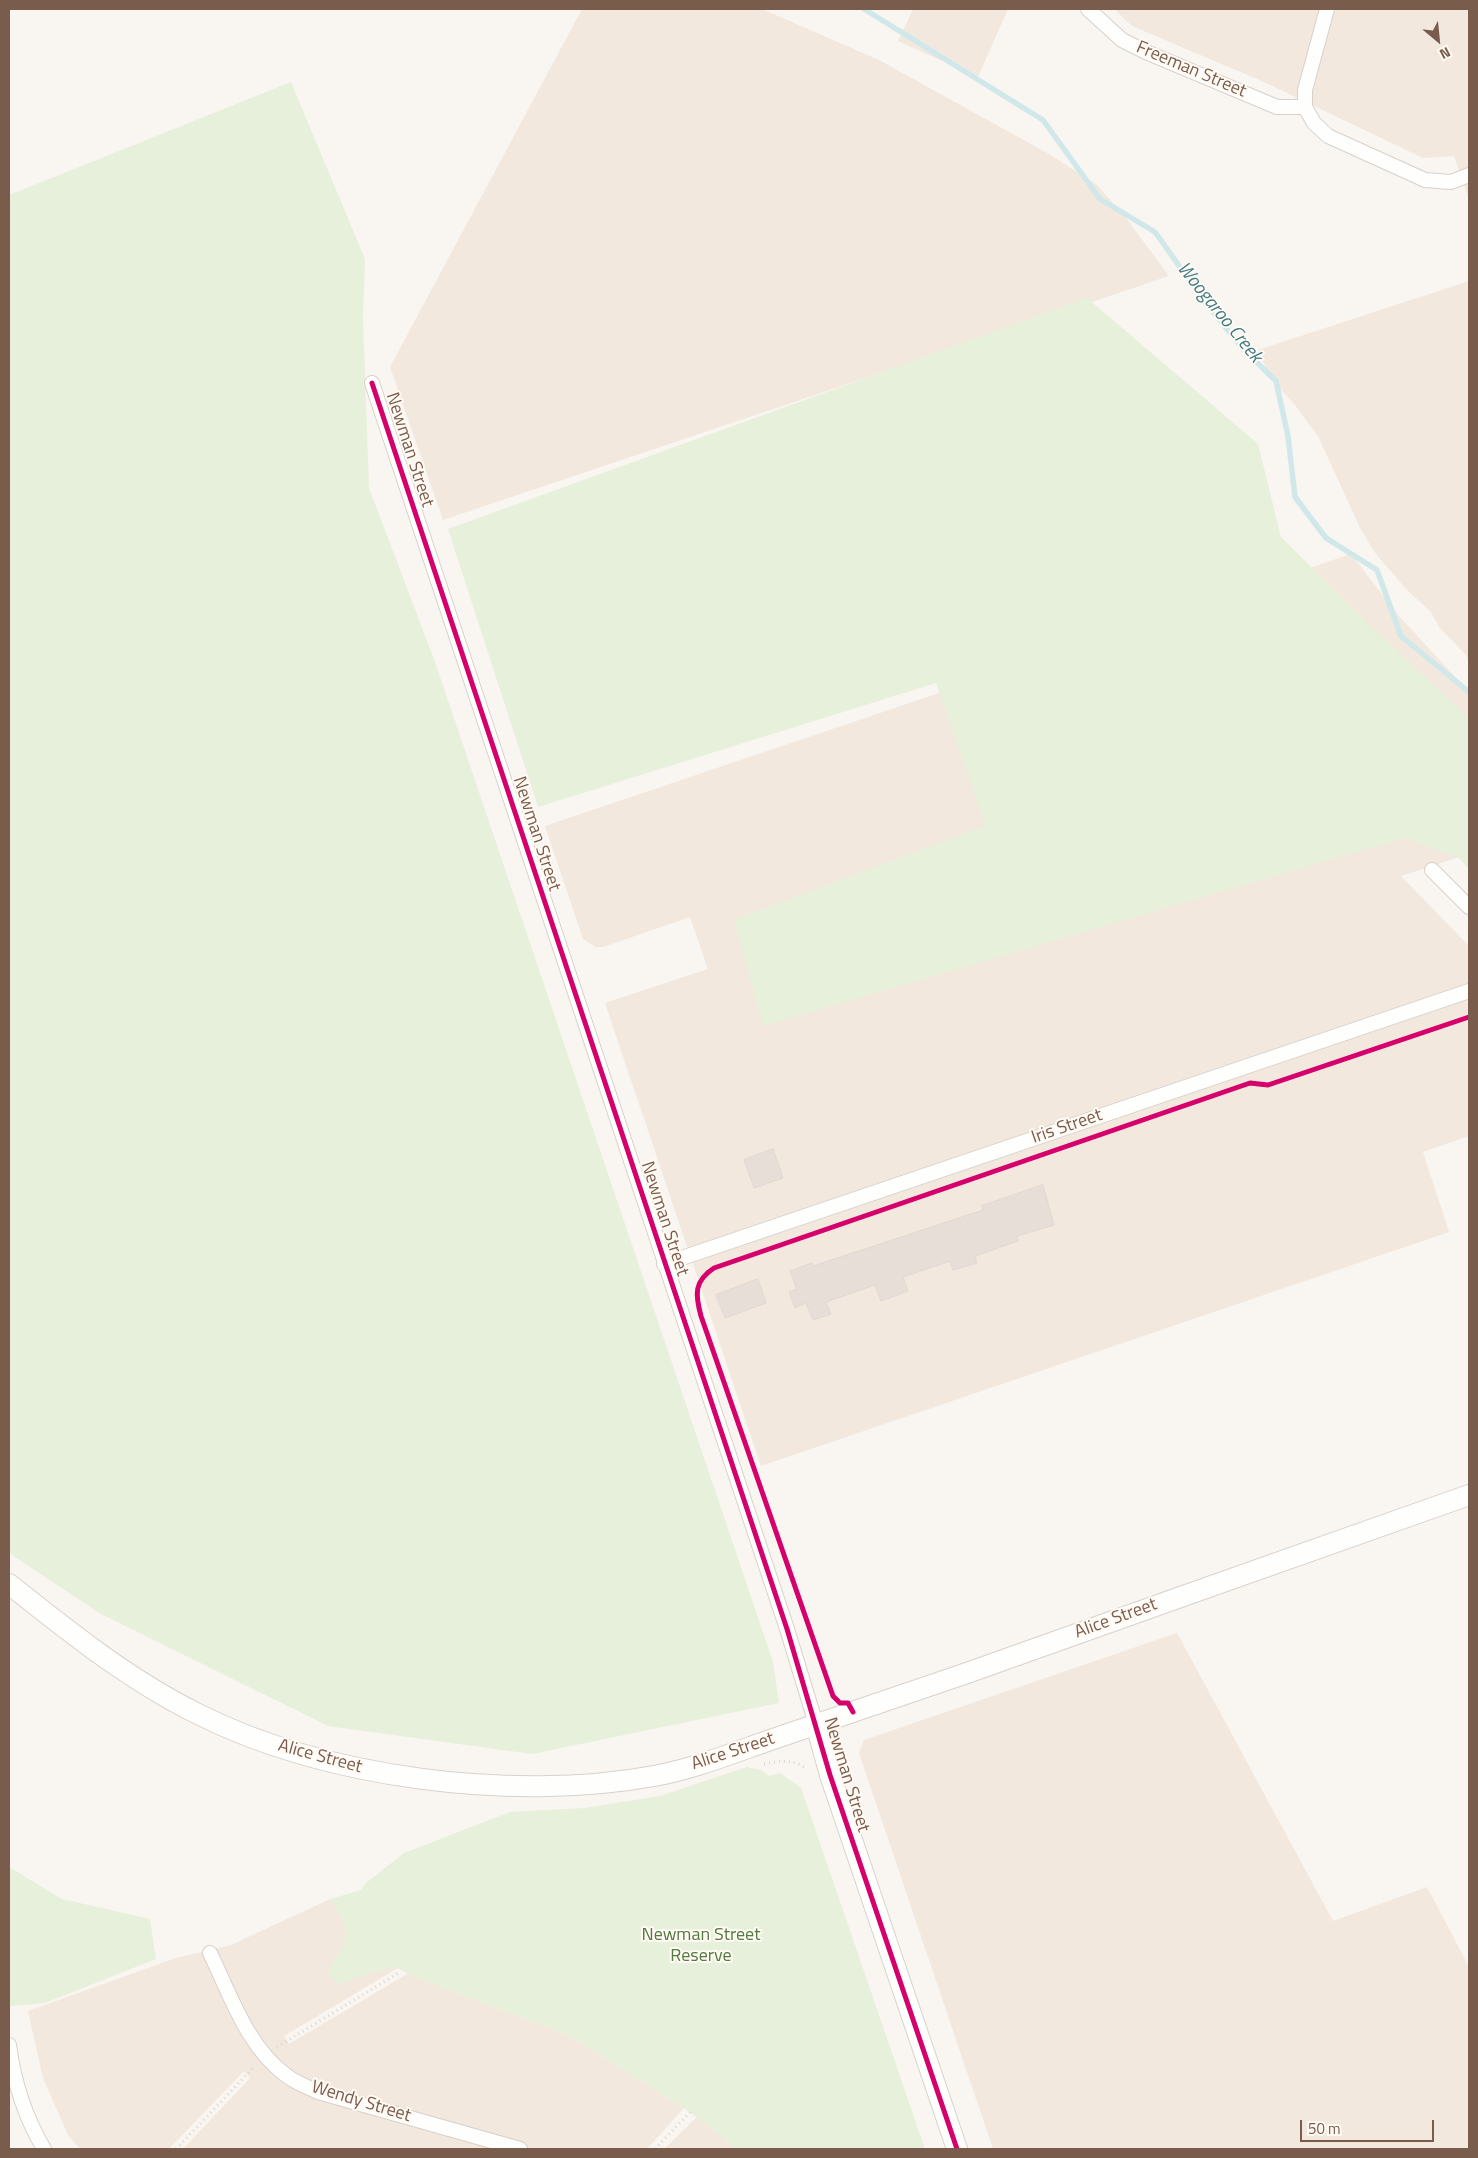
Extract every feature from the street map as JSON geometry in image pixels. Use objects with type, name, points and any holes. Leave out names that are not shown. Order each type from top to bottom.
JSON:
[{"type":"street","name":"Freeman Street","points":[[1088,9],[1122,40],[1146,52],[1277,107],[1305,107]]},
{"type":"street","points":[[1327,9],[1305,90],[1305,107],[1314,123],[1328,136],[1425,180],[1451,182],[1469,175]]},
{"type":"street","name":"Newman Street","points":[[372,382],[787,1629],[830,1775],[957,2149]]},
{"type":"street","points":[[1432,870],[1469,907]]},
{"type":"street","name":"Iris Street","points":[[664,1264],[1469,991]]},
{"type":"street","name":"Alice Street","points":[[9,1584],[75,1636],[132,1676],[196,1713],[262,1742],[344,1767],[481,1785],[559,1786],[656,1776],[816,1724],[1469,1495]]},
{"type":"street","name":"Wendy Street","points":[[210,1953],[249,2033],[264,2056],[288,2077],[318,2092],[503,2146],[520,2149]]},
{"type":"street","points":[[9,2046],[16,2085],[30,2126],[44,2149]]},
{"type":"path","points":[[754,1766],[785,1760],[804,1767]]},
{"type":"path","points":[[176,2149],[264,2056],[288,2039],[400,1972]]},
{"type":"path","points":[[655,2149],[691,2111]]},
{"type":"shaded area","points":[[582,9],[762,9],[879,60],[1049,154],[1097,185],[1126,218],[1169,276],[443,520],[390,367]]},
{"type":"shaded area","points":[[913,9],[1008,9],[978,77],[898,41]]},
{"type":"shaded area","points":[[1114,9],[1469,9],[1469,199],[1454,156],[1423,158],[1264,82],[1132,26]]},
{"type":"shaded area","points":[[1469,281],[1469,663],[1466,655],[1439,627],[1431,612],[1406,589],[1376,554],[1361,530],[1318,436],[1295,405],[1274,382],[1258,350]]},
{"type":"shaded area","points":[[1351,554],[1398,615],[1469,692],[1469,854],[1401,876],[1469,946],[1469,1136],[1423,1152],[1449,1232],[761,1466],[605,1003],[708,969],[690,917],[603,947],[595,947],[583,939],[545,826]]},
{"type":"shaded area","points":[[1177,1633],[1333,1921],[1427,1887],[1469,1967],[1469,2149],[993,2149],[859,1753],[864,1740]]},
{"type":"shaded area","points":[[330,1899],[359,1945],[398,1968],[284,2036],[289,2044],[407,1974],[568,2035],[684,2108],[647,2149],[183,2149],[250,2078],[244,2071],[169,2149],[80,2149],[68,2135],[43,2078],[28,2011],[176,1958],[231,1945]]},
{"type":"shaded area","points":[[697,2117],[717,2132],[736,2149],[664,2149]]},
{"type":"green space","points":[[291,82],[365,259],[363,319],[369,488],[435,662],[773,1662],[779,1703],[532,1754],[328,1726],[101,1614],[9,1553],[9,195]]},
{"type":"green space","points":[[1087,298],[1258,444],[1281,537],[1364,620],[1469,718],[1469,869],[1458,857],[1404,838],[763,1026],[734,920],[985,826],[936,683],[538,807],[448,529]]},
{"type":"green space","name":"Newman Street Reserve","points":[[747,1767],[761,1770],[769,1776],[780,1773],[801,1788],[925,2149],[736,2149],[717,2132],[684,2108],[568,2035],[414,1977],[396,1967],[338,1984],[329,1975],[332,1963],[341,1950],[346,1936],[344,1923],[330,1899],[361,1890],[366,1883],[404,1853],[510,1812],[585,1808],[660,1796]]},
{"type":"green space","points":[[9,1867],[62,1899],[150,1919],[156,1959],[45,2003],[9,2006]]},
{"type":"building","points":[[773,1149],[783,1178],[754,1188],[744,1160]]},
{"type":"building","points":[[1043,1185],[1054,1225],[1017,1236],[1018,1241],[975,1256],[977,1263],[953,1270],[950,1261],[903,1277],[908,1291],[881,1301],[875,1285],[826,1302],[831,1314],[813,1320],[806,1303],[795,1308],[789,1292],[797,1289],[790,1271],[812,1263],[813,1266],[983,1210],[982,1206]]},
{"type":"building","points":[[758,1279],[766,1303],[725,1318],[716,1295]]},
{"type":"waterway","name":"Woogaroo Creek","points":[[864,9],[1043,120],[1100,199],[1155,232],[1202,298],[1243,349],[1276,381],[1288,436],[1295,497],[1326,538],[1377,570],[1401,636],[1469,692]]},
{"type":"cycle path","points":[[372,383],[787,1629],[830,1775],[957,2149]]},
{"type":"cycle path","points":[[853,1712],[848,1703],[840,1703],[833,1696],[701,1316],[697,1295],[700,1283],[707,1273],[714,1268],[1250,1083],[1268,1085],[1469,1017]]}]
